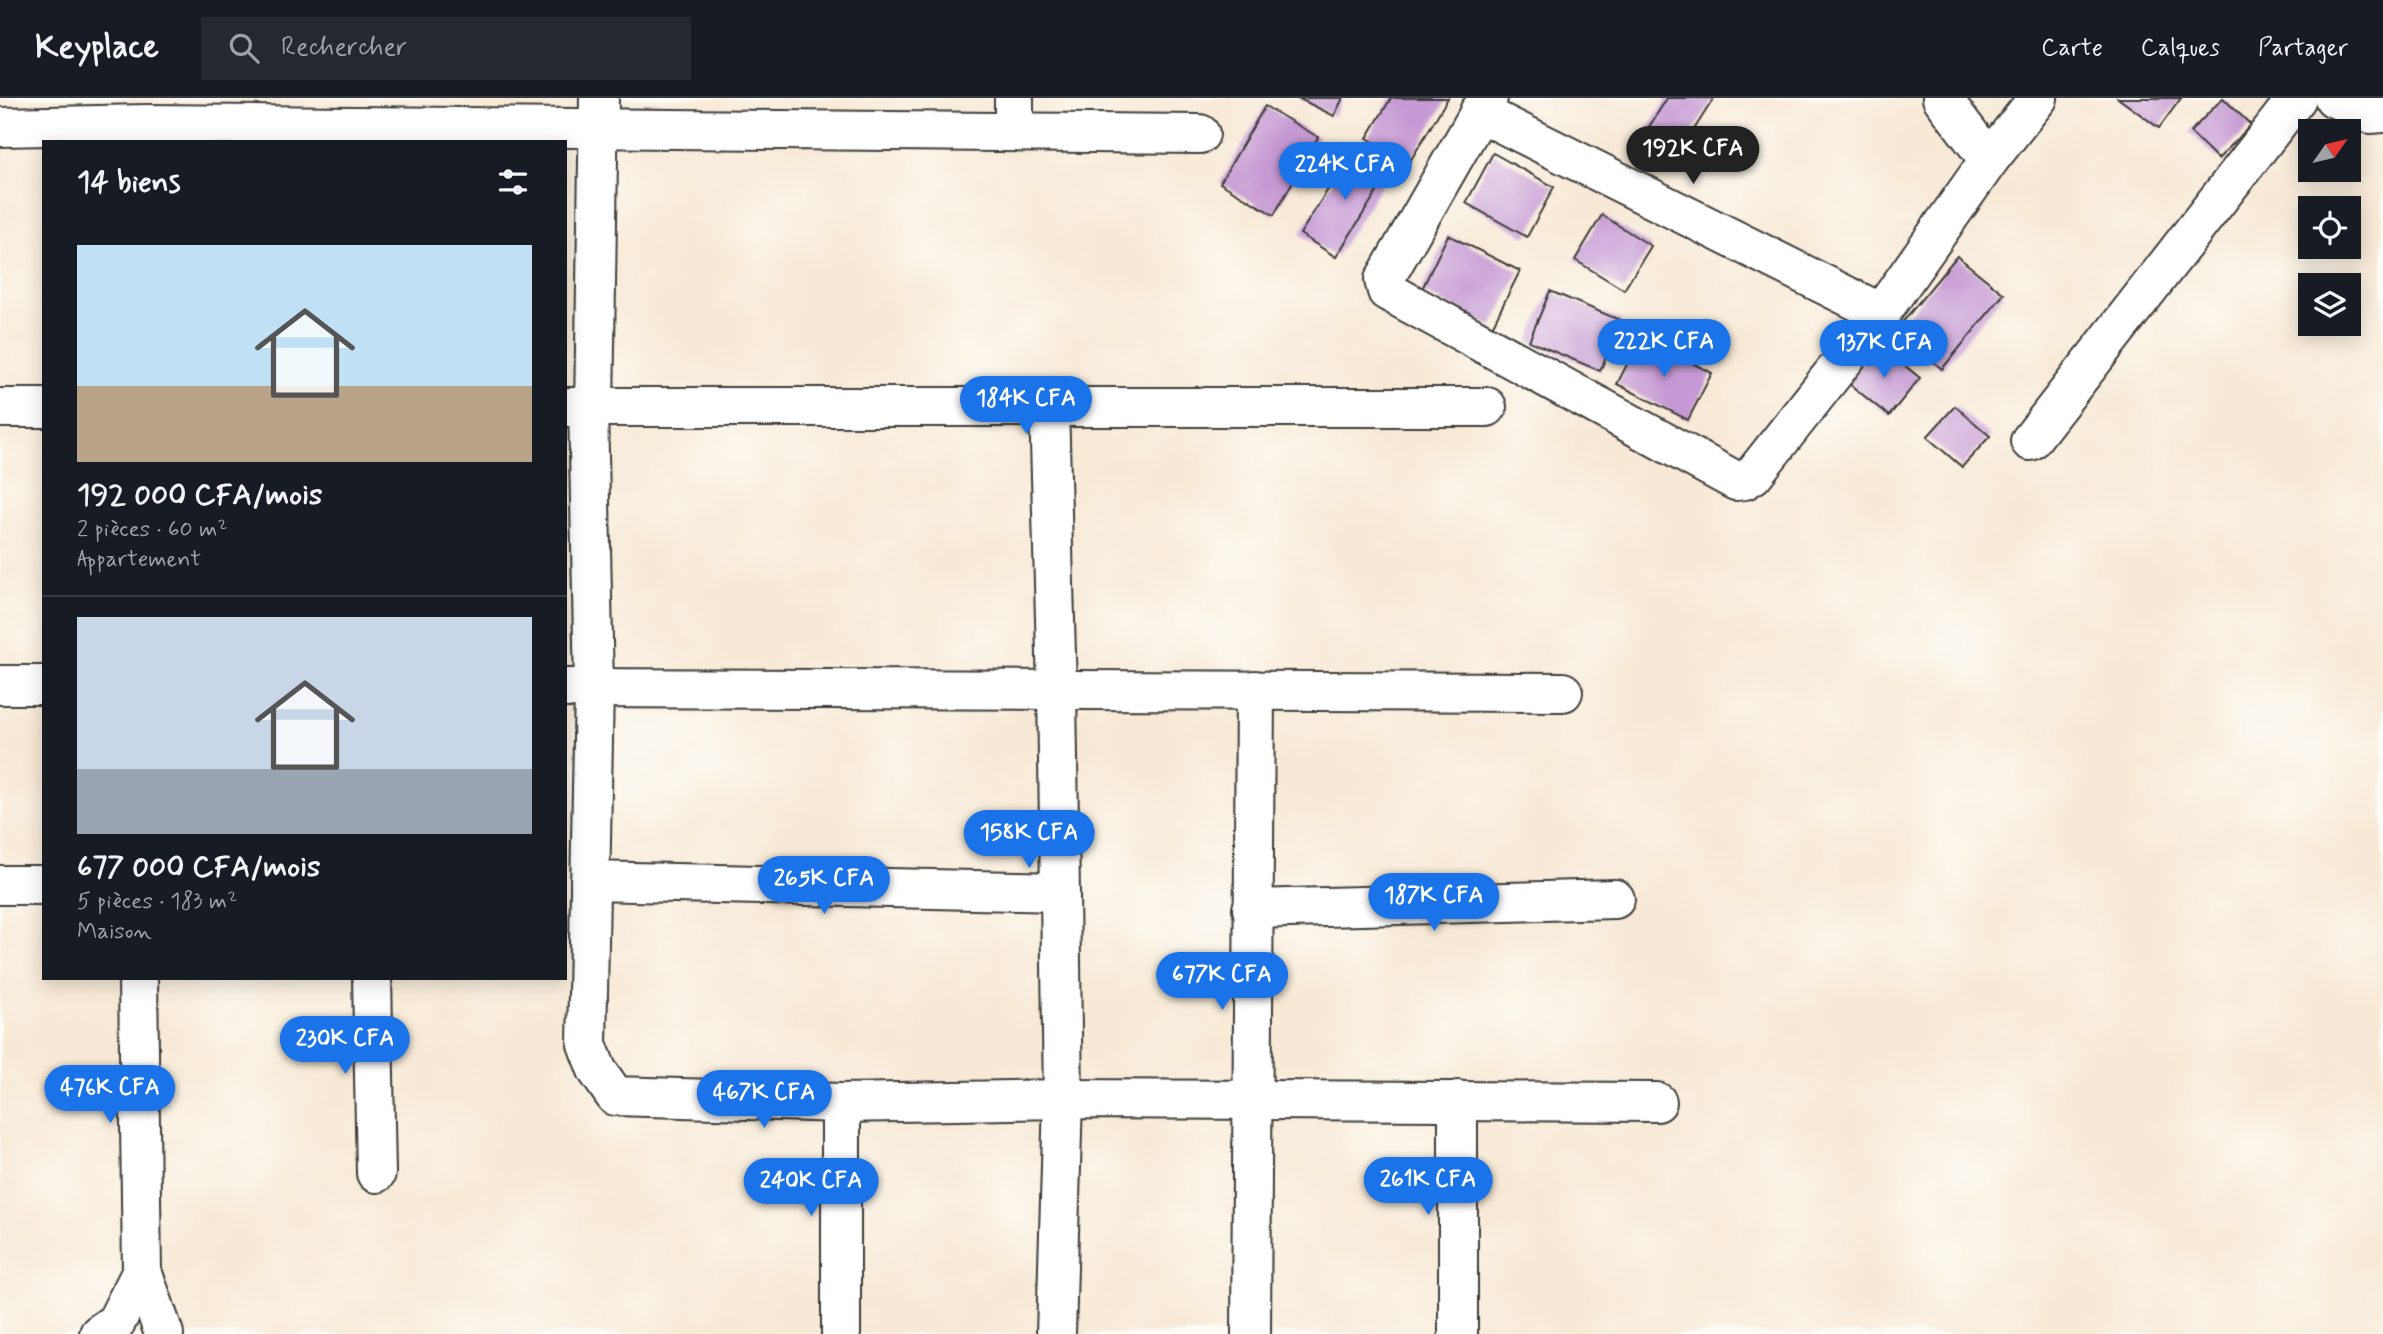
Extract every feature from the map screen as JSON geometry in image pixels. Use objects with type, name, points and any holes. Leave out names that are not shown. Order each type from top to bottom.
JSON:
[{"type":"street","points":[[1942,98],[1989,160]]},
{"type":"street","points":[[1881,313],[1483,105],[1384,280],[1387,291],[1736,481],[1745,480],[1753,475],[1881,313],[1989,160],[2038,98]]},
{"type":"street","points":[[2030,442],[2297,98]]},
{"type":"street","points":[[2334,98],[2370,114],[2383,113]]},
{"type":"street","points":[[599,113],[582,407],[580,688],[590,881],[587,1044],[597,1070],[615,1096],[841,1103],[1063,1099],[1657,1102]]},
{"type":"street","points":[[0,127],[148,121],[599,113],[1014,115],[1200,134]]},
{"type":"street","points":[[1049,406],[1057,690],[1063,1099],[1056,1334]]},
{"type":"street","points":[[582,407],[1487,407]]},
{"type":"street","points":[[0,408],[42,408]]},
{"type":"street","points":[[0,685],[42,685]]},
{"type":"street","points":[[580,688],[1563,692]]},
{"type":"street","points":[[1251,1334],[1255,690]]},
{"type":"street","points":[[590,881],[1059,892]]},
{"type":"street","points":[[0,885],[42,885]]},
{"type":"street","points":[[1252,909],[1615,899]]},
{"type":"street","points":[[138,980],[142,1271],[164,1334]]},
{"type":"street","points":[[372,980],[376,1173]]},
{"type":"street","points":[[1458,1100],[1458,1334]]},
{"type":"street","points":[[841,1103],[841,1334]]},
{"type":"street","points":[[99,1334],[116,1322],[142,1271]]},
{"type":"building","points":[[1298,98],[1343,98],[1334,116]]},
{"type":"building","points":[[1391,98],[1448,98],[1409,163],[1367,138]]},
{"type":"building","points":[[1667,98],[1714,98],[1672,164],[1639,143]]},
{"type":"building","points":[[2118,98],[2181,98],[2159,128]]},
{"type":"building","points":[[2223,98],[2251,125],[2218,159],[2190,132]]},
{"type":"building","points":[[1265,106],[1318,137],[1274,215],[1220,183]]},
{"type":"building","points":[[1354,148],[1390,171],[1336,257],[1300,234]]},
{"type":"building","points":[[1493,153],[1554,187],[1527,237],[1466,203]]},
{"type":"building","points":[[1602,215],[1651,246],[1624,290],[1575,260]]},
{"type":"building","points":[[1448,235],[1520,271],[1492,327],[1421,291]]},
{"type":"building","points":[[1957,256],[2004,294],[1942,369],[1896,330]]},
{"type":"building","points":[[1550,291],[1622,321],[1600,371],[1529,341]]},
{"type":"building","points":[[1641,337],[1712,373],[1688,420],[1617,384]]},
{"type":"building","points":[[1878,344],[1920,378],[1889,416],[1847,382]]},
{"type":"building","points":[[1955,406],[1990,436],[1962,467],[1927,437]]}]
